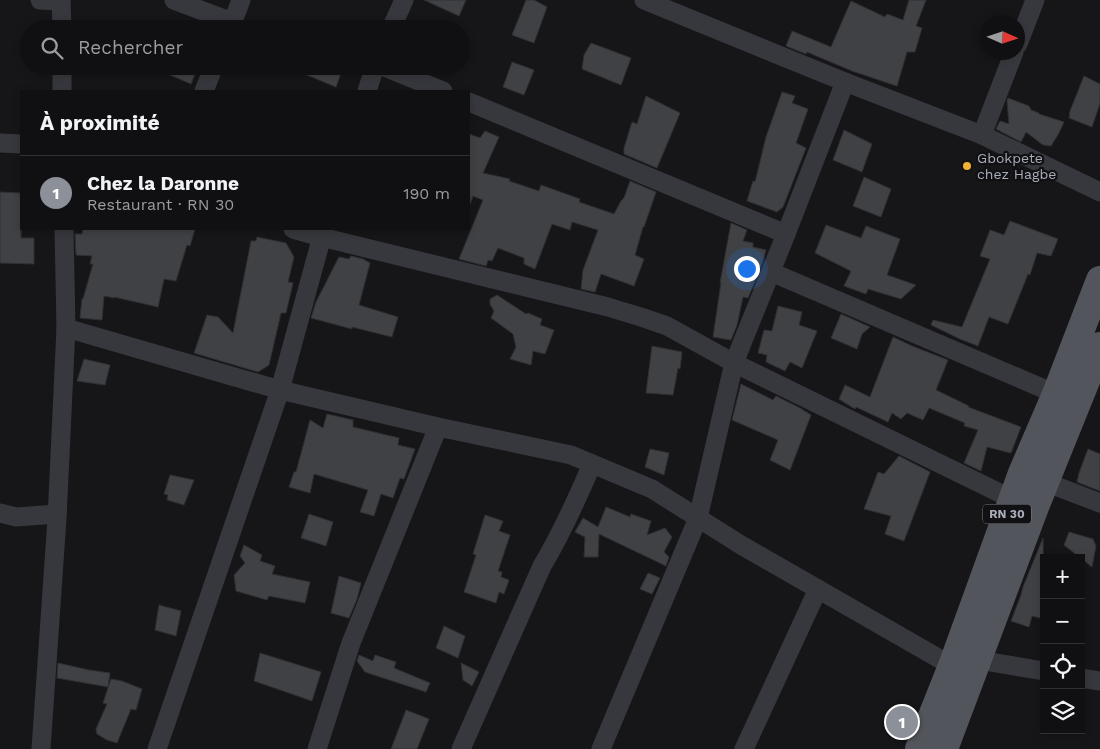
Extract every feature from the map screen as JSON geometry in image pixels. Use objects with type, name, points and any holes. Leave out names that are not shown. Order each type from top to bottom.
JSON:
[{"type":"main road","name":"RN 30","points":[[919,749],[952,666],[1022,473],[1056,394],[1100,280]]},
{"type":"main road","name":"RN 30","points":[[944,749],[1045,482],[1100,346]]},
{"type":"street","points":[[40,0],[61,1],[62,20]]},
{"type":"street","points":[[174,0],[218,20]]},
{"type":"street","points":[[233,20],[241,0]]},
{"type":"street","points":[[395,20],[404,0]]},
{"type":"street","points":[[644,0],[844,82],[982,135],[1100,192]]},
{"type":"street","points":[[1025,26],[1035,0]]},
{"type":"street","points":[[982,135],[1011,60]]},
{"type":"street","points":[[62,75],[62,90]]},
{"type":"street","points":[[204,90],[210,75]]},
{"type":"street","points":[[367,90],[372,75]]},
{"type":"street","points":[[404,75],[441,90]]},
{"type":"street","points":[[602,749],[698,518],[734,363],[844,82]]},
{"type":"street","points":[[470,102],[786,234]]},
{"type":"street","points":[[0,143],[20,144]]},
{"type":"street","points":[[41,749],[57,514],[66,328],[64,230]]},
{"type":"street","points":[[300,230],[322,233],[608,307],[667,326],[734,363],[1012,500]]},
{"type":"street","points":[[157,749],[280,390],[322,233]]},
{"type":"street","points":[[771,272],[1056,394]]},
{"type":"street","points":[[66,328],[280,390],[438,427],[571,455],[652,488],[741,545],[952,666]]},
{"type":"street","points":[[318,749],[351,644],[438,427]]},
{"type":"street","points":[[461,749],[542,566],[573,508],[592,464]]},
{"type":"street","points":[[1045,482],[1100,503]]},
{"type":"street","points":[[0,513],[16,517],[57,514]]},
{"type":"street","points":[[744,749],[818,590]]},
{"type":"street","points":[[978,660],[1040,670]]},
{"type":"street","points":[[1085,679],[1100,681]]},
{"type":"building","points":[[424,0],[466,0],[459,16]]},
{"type":"building","points":[[526,0],[534,0],[547,7],[534,43],[512,35]]},
{"type":"building","points":[[909,0],[926,0],[916,26],[922,28],[915,52],[907,52],[897,86],[786,46],[792,31],[831,47],[851,1],[885,17],[887,14],[903,20]]},
{"type":"building","points":[[591,43],[631,58],[621,85],[582,69],[584,55]]},
{"type":"building","points":[[512,62],[534,70],[524,95],[503,87]]},
{"type":"building","points":[[170,75],[194,75],[191,84]]},
{"type":"building","points":[[307,75],[340,75],[336,87]]},
{"type":"building","points":[[1084,76],[1100,84],[1100,103],[1092,127],[1069,118]]},
{"type":"building","points":[[782,92],[795,96],[792,103],[808,109],[796,143],[806,148],[783,207],[777,212],[747,201],[753,181],[755,182],[766,137]]},
{"type":"building","points":[[646,96],[680,113],[657,168],[624,154],[632,122],[637,124]]},
{"type":"building","points":[[1008,98],[1029,106],[1031,110],[1039,114],[1064,122],[1051,146],[1043,145],[1026,132],[1021,142],[996,129],[1000,121],[1009,124]]},
{"type":"building","points":[[844,130],[872,144],[862,172],[833,160]]},
{"type":"building","points":[[485,131],[499,137],[483,173],[510,179],[509,181],[539,191],[541,185],[580,199],[579,202],[614,214],[624,198],[630,181],[656,192],[635,255],[644,259],[634,286],[601,274],[595,292],[581,289],[583,270],[598,230],[572,222],[570,230],[552,224],[535,269],[524,264],[524,258],[498,248],[492,261],[488,260],[486,266],[459,259],[483,200],[473,196],[470,204],[470,134],[480,138]]},
{"type":"building","points":[[864,177],[891,189],[881,217],[853,206]]},
{"type":"building","points":[[0,192],[20,193],[21,238],[34,238],[34,264],[0,263]]},
{"type":"building","points":[[1010,221],[1058,239],[1051,256],[1037,253],[1030,275],[1028,274],[1008,324],[989,317],[978,346],[931,325],[933,320],[962,327],[990,259],[980,256],[990,230],[1004,235]]},
{"type":"building","points":[[731,223],[747,230],[743,241],[753,243],[753,247],[766,250],[748,298],[743,297],[737,325],[731,340],[713,337],[720,283]]},
{"type":"building","points":[[826,225],[861,238],[866,226],[900,239],[887,275],[916,285],[901,299],[868,289],[866,294],[844,286],[851,271],[815,253]]},
{"type":"building","points":[[83,230],[195,230],[190,246],[187,245],[176,281],[164,279],[158,307],[104,296],[102,320],[80,318],[82,299],[93,264],[90,264],[92,256],[76,255],[75,234],[82,234]]},
{"type":"building","points":[[257,237],[286,243],[294,257],[288,282],[293,283],[286,313],[281,313],[269,365],[258,372],[194,353],[207,315],[218,317],[233,333],[251,241],[256,241]]},
{"type":"building","points":[[351,256],[370,263],[359,305],[398,317],[392,337],[311,318],[316,302],[339,257],[349,259]]},
{"type":"building","points":[[497,295],[526,314],[528,313],[542,319],[540,325],[554,330],[545,354],[533,351],[531,365],[510,359],[516,347],[513,334],[491,318],[494,311],[490,304],[490,299]]},
{"type":"building","points":[[778,306],[802,312],[799,325],[817,331],[802,368],[790,362],[785,371],[766,362],[767,355],[758,353],[764,330],[772,331]]},
{"type":"building","points":[[841,314],[870,327],[862,334],[857,349],[831,338]]},
{"type":"building","points":[[893,337],[948,360],[936,390],[968,407],[1021,427],[1011,453],[987,447],[981,471],[964,463],[978,430],[964,426],[965,423],[929,408],[923,420],[907,413],[901,419],[892,413],[888,422],[856,407],[855,409],[839,399],[845,385],[870,397]]},
{"type":"building","points":[[652,346],[682,352],[680,369],[678,368],[673,395],[646,393]]},
{"type":"building","points":[[84,359],[110,365],[105,385],[77,381]]},
{"type":"building","points":[[741,384],[773,400],[776,396],[811,415],[790,470],[770,460],[778,440],[732,420]]},
{"type":"building","points":[[327,414],[353,420],[353,427],[399,438],[398,445],[415,449],[404,479],[400,478],[393,498],[381,494],[374,516],[360,512],[368,490],[314,474],[310,493],[289,487],[294,472],[296,472],[310,420],[323,428]]},
{"type":"building","points":[[650,449],[669,453],[664,475],[645,467]]},
{"type":"building","points":[[1088,449],[1100,454],[1100,491],[1077,482]]},
{"type":"building","points":[[899,456],[930,472],[904,541],[885,534],[891,516],[864,509],[878,472],[884,474]]},
{"type":"building","points":[[170,475],[194,480],[184,505],[167,500],[168,495],[164,494]]},
{"type":"building","points":[[606,507],[630,517],[631,514],[651,521],[647,535],[665,528],[672,537],[664,552],[669,557],[666,566],[599,534],[598,557],[584,557],[585,537],[575,532],[583,518],[598,527]]},
{"type":"building","points":[[309,514],[333,522],[326,546],[301,538]]},
{"type":"building","points":[[485,515],[503,521],[499,531],[510,535],[498,571],[502,572],[501,577],[509,580],[504,594],[499,592],[496,603],[464,592],[476,555],[473,554]]},
{"type":"building","points":[[1069,532],[1093,539],[1096,546],[1092,567],[1085,562],[1085,554],[1075,554],[1064,545]]},
{"type":"building","points":[[1043,538],[1043,554],[1040,554],[1040,618],[1032,616],[1029,627],[1011,621]]},
{"type":"building","points":[[244,545],[262,555],[260,561],[275,566],[272,574],[310,582],[305,603],[269,596],[267,600],[236,591],[234,575],[245,563],[240,556]]},
{"type":"building","points":[[648,573],[660,578],[652,594],[640,589]]},
{"type":"building","points":[[339,576],[361,583],[349,618],[331,613]]},
{"type":"building","points":[[159,605],[181,611],[176,636],[155,630]]},
{"type":"building","points":[[444,626],[465,636],[458,658],[436,648]]},
{"type":"building","points":[[260,653],[321,672],[312,701],[254,681]]},
{"type":"building","points":[[359,655],[373,661],[375,655],[396,662],[394,668],[430,683],[426,692],[365,672],[357,661]]},
{"type":"building","points":[[58,663],[110,673],[108,687],[57,678]]},
{"type":"building","points":[[461,663],[479,672],[472,686],[463,680]]},
{"type":"building","points":[[111,679],[142,689],[136,710],[131,709],[117,743],[97,734],[96,729],[107,704],[103,703]]},
{"type":"building","points":[[406,710],[429,719],[417,749],[391,749]]},
{"type":"place","name":"Gbokpete chez Hagbe","points":[[967,166]]},
{"type":"place","name":"Chez la Daronne","points":[[902,722]]}]
